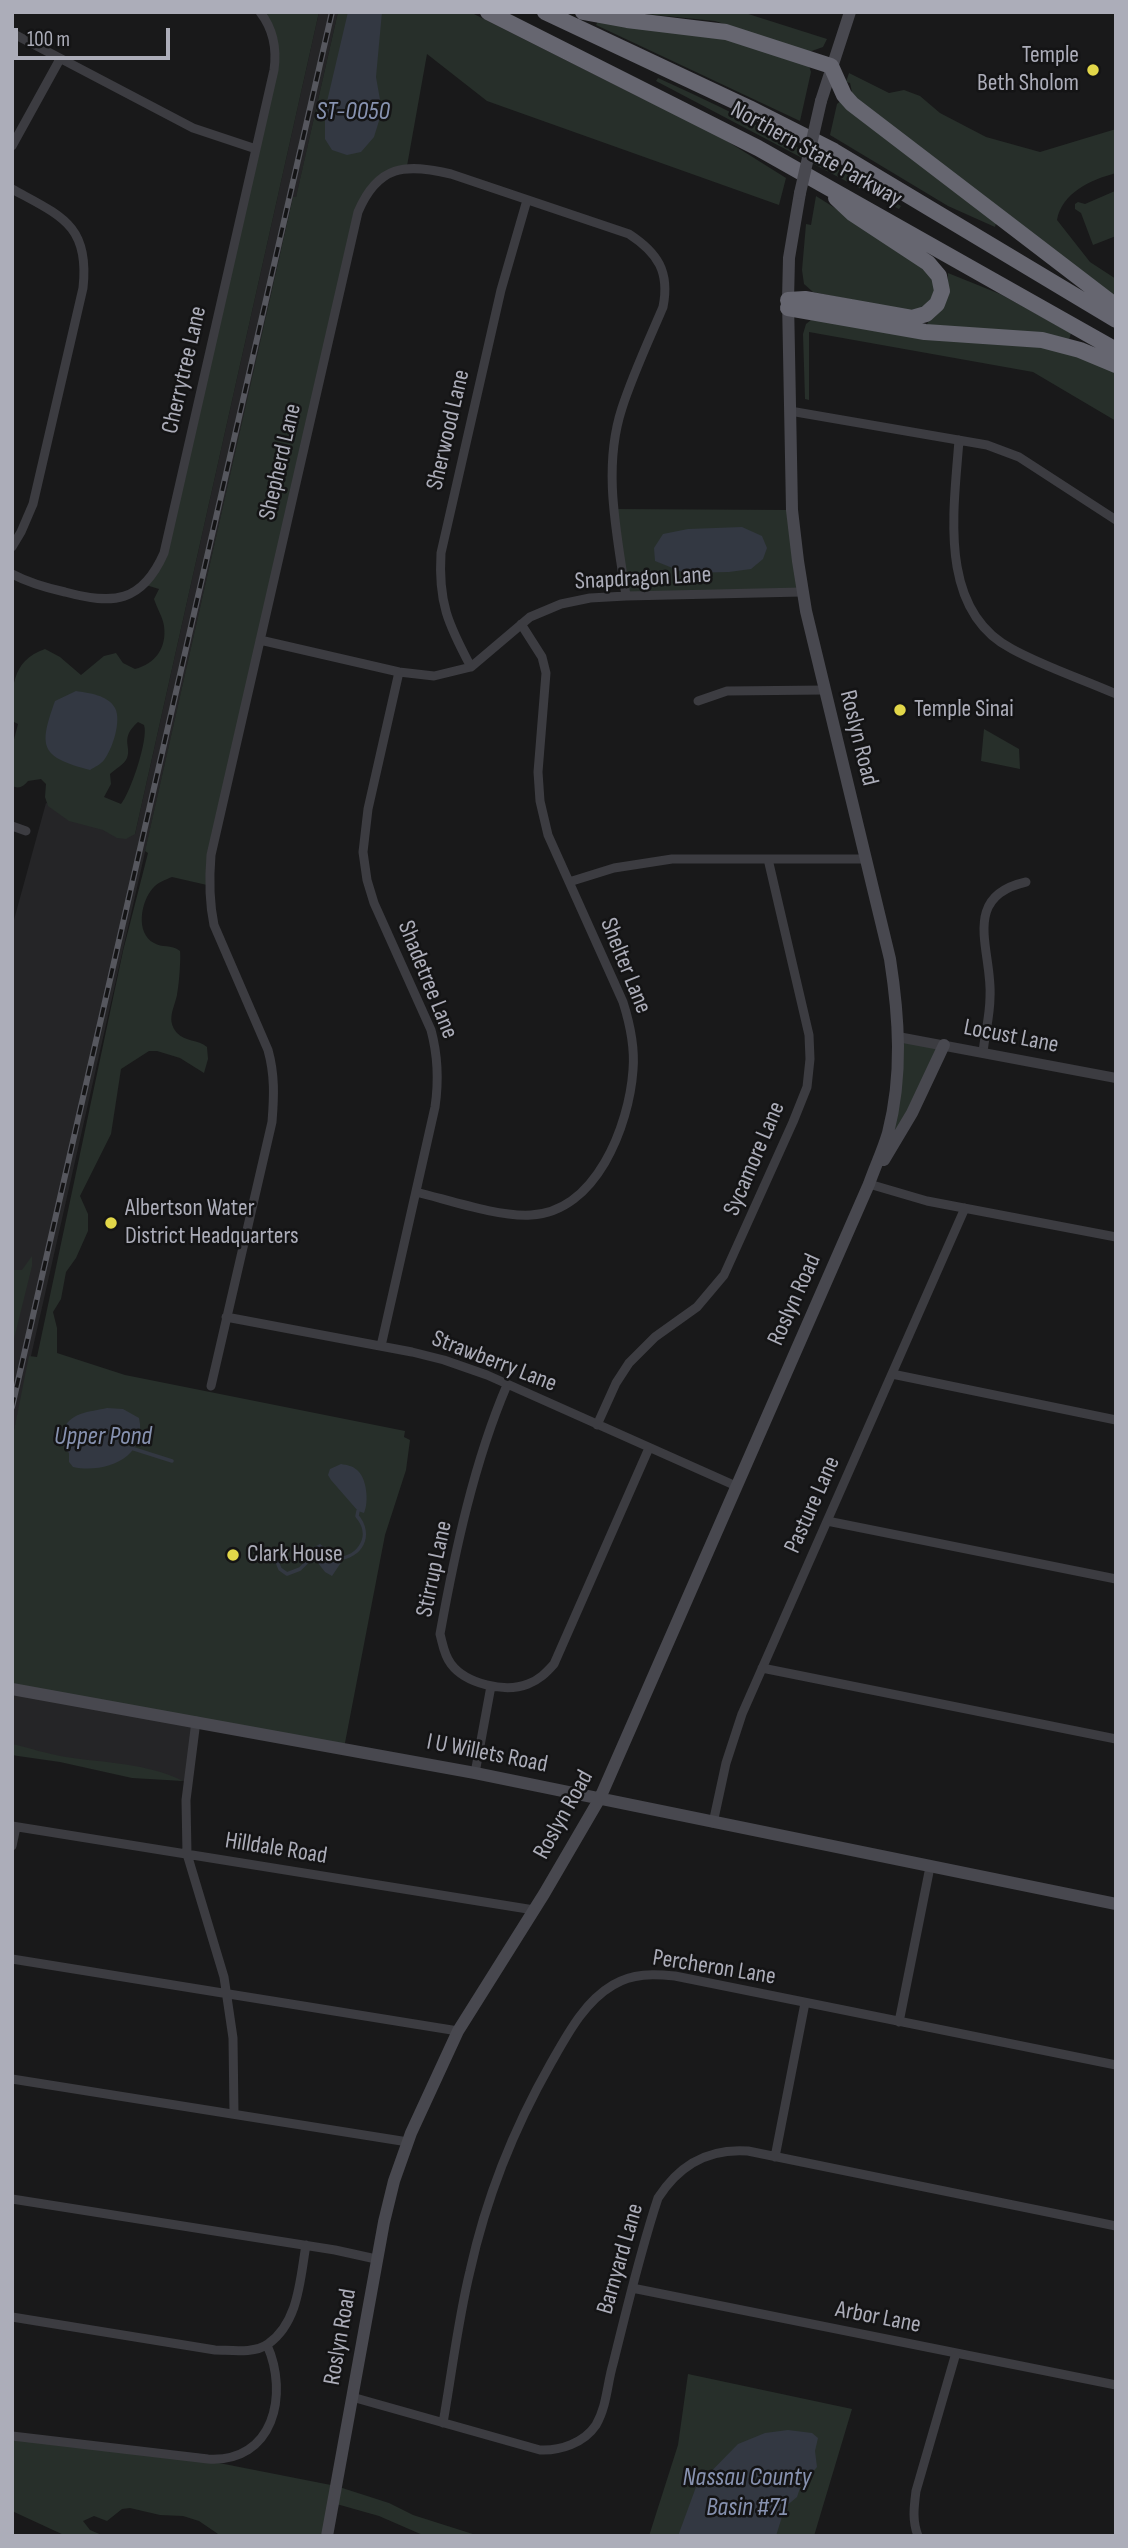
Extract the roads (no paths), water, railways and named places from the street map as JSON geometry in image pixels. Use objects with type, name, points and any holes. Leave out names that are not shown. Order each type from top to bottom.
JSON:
[{"type":"highway","name":"Northern State Parkway","points":[[488,12],[725,130],[1116,350]]},
{"type":"highway","name":"Northern State Parkway","points":[[545,12],[834,151],[1116,320]]},
{"type":"highway","points":[[583,12],[726,32],[831,66],[844,95],[852,104],[1116,306]]},
{"type":"highway","points":[[788,304],[805,299],[912,318],[930,311],[940,296],[940,281],[931,265],[852,213],[819,182]]},
{"type":"highway","points":[[788,304],[913,330],[1042,340],[1080,349],[1116,365]]},
{"type":"main road","name":"Roslyn Road","points":[[327,2536],[376,2259],[394,2181],[408,2143],[458,2031],[600,1798],[869,1184],[887,1135],[892,1111],[898,1064],[898,1010],[890,959],[802,592],[792,510],[788,304],[791,241],[821,101],[850,12]]},
{"type":"main road","points":[[869,1184],[912,1113],[944,1045]]},
{"type":"main road","name":"I U Willets Road","points":[[12,1689],[475,1773],[1116,1904]]},
{"type":"street","name":"Cherrytree Lane","points":[[12,574],[45,587],[97,600],[115,600],[146,584],[156,572],[164,553],[276,57],[272,33],[260,12]]},
{"type":"street","points":[[12,33],[193,128],[256,149]]},
{"type":"street","points":[[12,146],[60,59]]},
{"type":"street","name":"Shepherd Lane","points":[[211,1386],[272,1122],[275,1087],[268,1050],[214,925],[209,880],[211,855],[358,212],[365,196],[387,174],[422,167],[451,174],[629,234],[647,246],[663,273],[666,292],[663,307],[622,407],[613,453],[613,509],[626,596]]},
{"type":"street","points":[[12,189],[68,223],[79,239],[86,264],[83,288],[33,504],[12,547]]},
{"type":"street","name":"Sherwood Lane","points":[[471,667],[452,632],[442,604],[439,581],[441,553],[501,290],[527,200]]},
{"type":"street","points":[[790,411],[988,445],[1019,457],[1116,520]]},
{"type":"street","points":[[959,440],[955,500],[957,572],[971,610],[986,630],[1011,649],[1116,694]]},
{"type":"street","name":"Snapdragon Lane","points":[[260,640],[399,672],[434,676],[471,667],[521,624],[561,604],[590,598],[626,596],[802,592]]},
{"type":"street","name":"Shelter Lane","points":[[416,1192],[508,1214],[550,1212],[574,1201],[590,1186],[600,1171],[627,1107],[633,1071],[633,1048],[623,1002],[548,835],[540,801],[538,772],[546,673],[542,657],[521,624]]},
{"type":"street","name":"Shadetree Lane","points":[[381,1346],[435,1107],[438,1083],[436,1047],[422,1007],[374,903],[363,852],[368,808],[399,672]]},
{"type":"street","points":[[698,701],[727,691],[825,690]]},
{"type":"street","points":[[12,826],[26,831]]},
{"type":"street","points":[[569,882],[641,862],[672,859],[866,859]]},
{"type":"street","name":"Sycamore Lane","points":[[597,1425],[616,1383],[629,1363],[654,1337],[697,1307],[724,1275],[807,1087],[809,1035],[768,859]]},
{"type":"street","points":[[983,1052],[990,997],[982,937],[983,920],[997,895],[1014,884],[1026,882]]},
{"type":"street","name":"Locust Lane","points":[[898,1037],[1116,1078]]},
{"type":"street","points":[[869,1184],[927,1201],[1116,1237]]},
{"type":"street","name":"Pasture Lane","points":[[713,1823],[732,1741],[965,1208]]},
{"type":"street","name":"Strawberry Lane","points":[[226,1317],[444,1360],[736,1486]]},
{"type":"street","points":[[892,1374],[1116,1420]]},
{"type":"street","name":"Stirrup Lane","points":[[507,1385],[488,1429],[479,1462],[440,1633],[444,1653],[456,1670],[470,1679],[491,1686],[526,1685],[541,1678],[554,1664],[649,1448]]},
{"type":"street","points":[[827,1521],[1116,1579]]},
{"type":"street","points":[[762,1668],[1116,1740]]},
{"type":"street","points":[[475,1773],[491,1686]]},
{"type":"street","points":[[196,1721],[186,1800],[187,1854],[212,1931],[225,1993],[233,2038],[234,2114]]},
{"type":"street","points":[[12,1846],[14,1827]]},
{"type":"street","name":"Hilldale Road","points":[[14,1827],[534,1910]]},
{"type":"street","points":[[899,2022],[930,1867]]},
{"type":"street","points":[[12,1959],[458,2031]]},
{"type":"street","name":"Percheron Lane","points":[[443,2423],[469,2272],[496,2182],[516,2131],[563,2042],[589,2004],[614,1984],[647,1974],[675,1976],[1116,2065]]},
{"type":"street","points":[[775,2157],[805,2003]]},
{"type":"street","points":[[12,2079],[408,2143]]},
{"type":"street","name":"Barnyard Lane","points":[[352,2397],[540,2450],[560,2449],[582,2439],[595,2427],[604,2406],[632,2288],[658,2198],[678,2173],[701,2157],[722,2151],[748,2151],[1116,2226]]},
{"type":"street","points":[[12,2199],[306,2245],[376,2259]]},
{"type":"street","points":[[12,2317],[215,2350],[240,2351],[267,2345],[291,2315],[297,2299],[306,2245]]},
{"type":"street","name":"Arbor Lane","points":[[632,2288],[1116,2385]]},
{"type":"street","points":[[12,2436],[208,2459],[237,2456],[261,2440],[272,2418],[277,2371],[267,2345]]},
{"type":"street","points":[[918,2536],[913,2512],[916,2491],[956,2353]]},
{"type":"water","name":"ST-0050","points":[[348,12],[382,12],[376,77],[382,111],[374,137],[361,152],[347,155],[332,150],[325,139],[325,110]]},
{"type":"water","points":[[742,527],[762,536],[767,548],[763,559],[751,569],[685,573],[655,561],[654,548],[663,534],[688,529]]},
{"type":"water","points":[[76,691],[103,697],[112,704],[117,714],[117,728],[110,749],[103,761],[90,770],[53,755],[46,740],[46,730],[55,701]]},
{"type":"water","name":"Upper Pond","points":[[107,1408],[123,1409],[139,1418],[140,1432],[137,1443],[122,1460],[111,1465],[86,1469],[73,1467],[62,1441],[66,1425],[80,1414]]},
{"type":"water","points":[[341,1464],[355,1469],[363,1479],[367,1497],[364,1513],[358,1511],[328,1475],[330,1469]]},
{"type":"water","points":[[320,1544],[342,1561],[332,1576],[325,1572],[311,1554],[314,1547]]},
{"type":"water","name":"Nassau County Basin #71","points":[[788,2430],[812,2433],[818,2438],[815,2451],[817,2467],[801,2485],[797,2497],[785,2507],[776,2536],[678,2536],[696,2487],[738,2444],[765,2433]]},
{"type":"waterway","points":[[131,1448],[172,1461]]},
{"type":"waterway","points":[[337,1559],[352,1554],[362,1544],[364,1530],[357,1516],[358,1511]]},
{"type":"waterway","points":[[276,1559],[280,1569],[287,1574],[300,1569],[315,1557]]},
{"type":"railway","points":[[12,1407],[332,12]]},
{"type":"place","name":"Temple Beth Sholom","points":[[1093,70]]},
{"type":"place","name":"Temple Sinai","points":[[900,710]]},
{"type":"place","name":"Albertson Water District Headquarters","points":[[111,1223]]},
{"type":"place","name":"Clark House","points":[[233,1555]]}]
